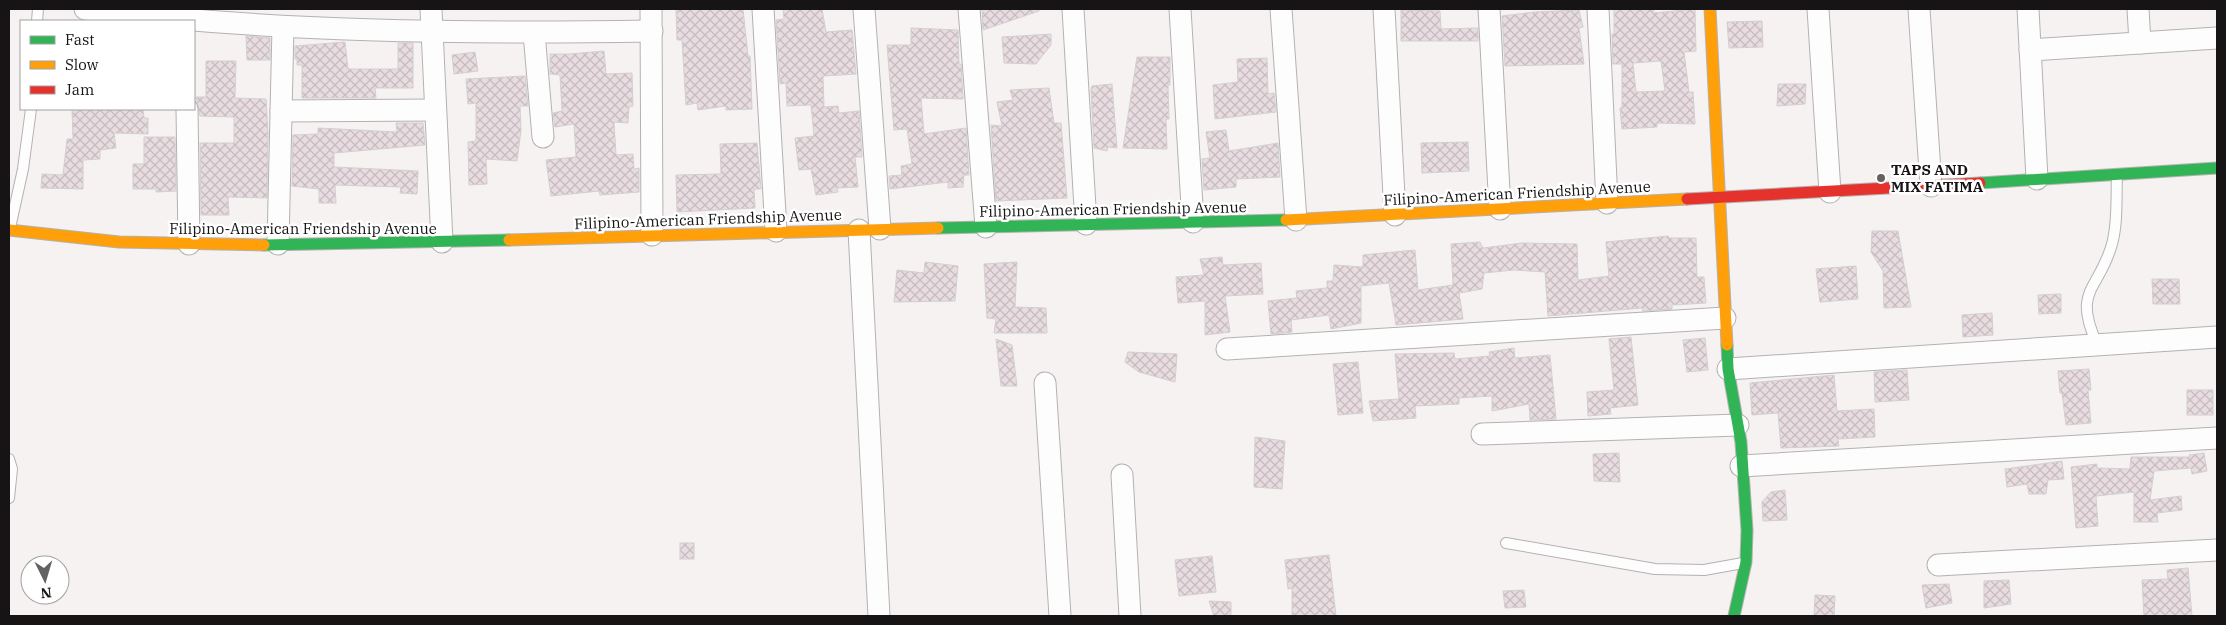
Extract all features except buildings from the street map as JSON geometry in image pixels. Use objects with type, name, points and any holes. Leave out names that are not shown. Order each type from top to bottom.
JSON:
[{"type":"main road","points":[[1710,9],[1728,369],[1738,425],[1747,530],[1746,562],[1734,616]]},
{"type":"main road","name":"Filipino-American Friendship Avenue","points":[[9,230],[120,242],[278,244],[442,242],[776,231],[1296,220],[1830,192],[2217,168]]},
{"type":"street","points":[[85,9],[179,20]]},
{"type":"street","points":[[431,9],[434,110],[442,242]]},
{"type":"street","points":[[651,9],[652,235]]},
{"type":"street","points":[[763,9],[776,231]]},
{"type":"street","points":[[864,9],[879,616]]},
{"type":"street","points":[[969,9],[986,227]]},
{"type":"street","points":[[1073,9],[1086,224]]},
{"type":"street","points":[[1180,9],[1193,222]]},
{"type":"street","points":[[1281,9],[1296,220]]},
{"type":"street","points":[[1384,9],[1395,215]]},
{"type":"street","points":[[1489,9],[1500,209]]},
{"type":"street","points":[[1598,9],[1607,203]]},
{"type":"street","points":[[1818,9],[1830,192]]},
{"type":"street","points":[[1920,9],[1930,186]]},
{"type":"street","points":[[2028,9],[2036,179]]},
{"type":"street","points":[[2138,9],[2140,43]]},
{"type":"street","points":[[195,21],[431,32],[652,31]]},
{"type":"street","points":[[278,244],[283,26]]},
{"type":"street","points":[[534,33],[543,137]]},
{"type":"street","points":[[2030,50],[2217,38]]},
{"type":"street","points":[[187,110],[189,244]]},
{"type":"street","points":[[281,111],[434,110]]},
{"type":"street","points":[[1227,349],[1725,318]]},
{"type":"street","points":[[1728,369],[2217,337]]},
{"type":"street","points":[[1045,383],[1060,616]]},
{"type":"street","points":[[1482,434],[1738,425]]},
{"type":"street","points":[[1741,466],[2217,438]]},
{"type":"street","points":[[1122,475],[1130,616]]},
{"type":"street","points":[[1938,565],[2217,550]]},
{"type":"lane","points":[[9,230],[23,169],[30,110]]},
{"type":"lane","points":[[2097,344],[2087,318],[2085,306],[2087,294],[2112,244],[2115,229],[2117,174]]},
{"type":"lane","points":[[9,459],[12,469],[9,498]]},
{"type":"lane","points":[[1506,543],[1655,569],[1704,570],[1746,562]]},
{"type":"traffic: fast","points":[[1980,183],[2217,168]]},
{"type":"traffic: fast","points":[[938,228],[1286,220]]},
{"type":"traffic: fast","points":[[264,245],[509,240]]},
{"type":"traffic: fast","points":[[1727,345],[1728,369],[1741,442],[1747,530],[1746,562],[1734,616]]},
{"type":"traffic: slow","points":[[1710,9],[1727,345]]},
{"type":"traffic: slow","points":[[1286,220],[1687,199]]},
{"type":"traffic: slow","points":[[509,240],[938,228]]},
{"type":"traffic: slow","points":[[9,230],[119,242],[264,245]]},
{"type":"traffic: jam","points":[[1687,199],[1980,183]]},
{"type":"place","name":"TAPS AND MIX FATIMA","points":[[1881,178]]}]
